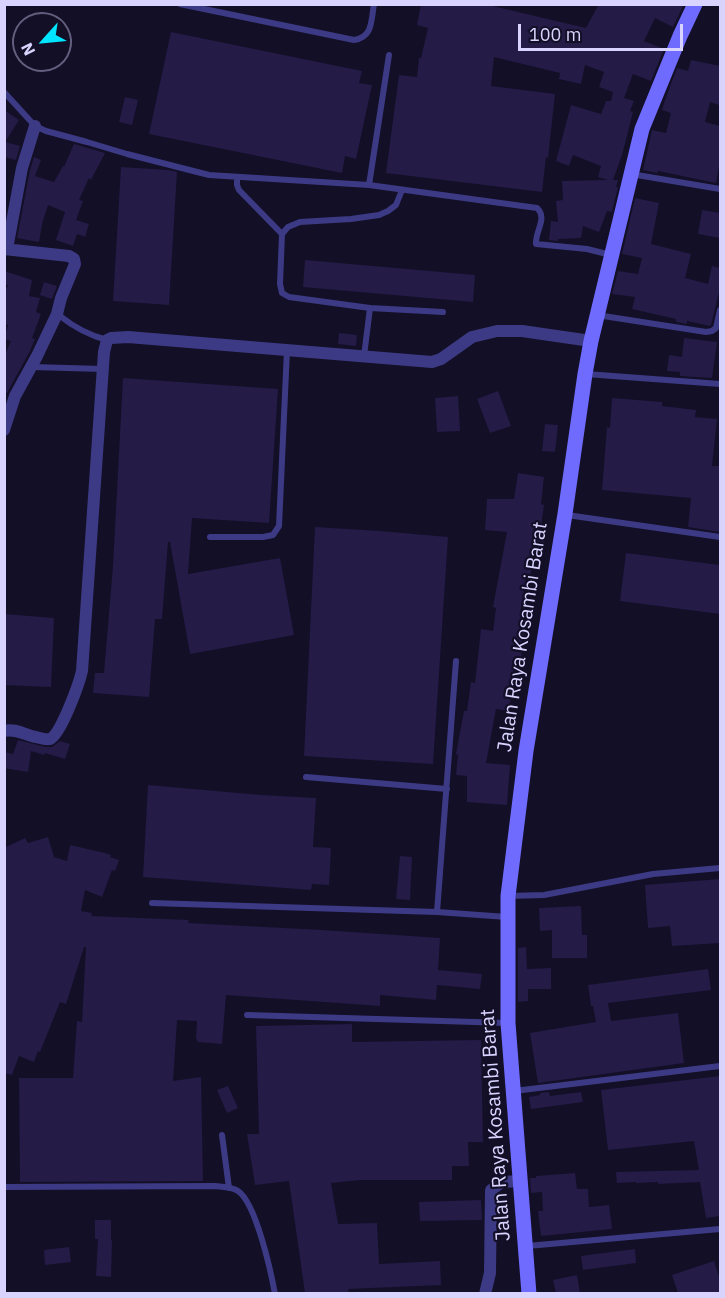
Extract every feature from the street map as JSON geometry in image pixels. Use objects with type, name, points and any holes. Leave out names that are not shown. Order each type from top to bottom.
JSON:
[{"type":"main road","name":"Jalan Raya Kosambi Barat","points":[[529,1293],[508,1023],[507,917],[525,751],[565,514],[591,341],[642,129],[695,4]]},
{"type":"street","points":[[4,430],[10,395],[32,367],[57,314],[75,264],[74,259],[69,256],[6,249],[22,168],[35,126]]},
{"type":"street","points":[[4,731],[16,730],[34,737],[51,738],[68,710],[82,671],[103,369],[107,340],[128,337],[432,362],[441,359],[472,337],[497,331],[591,341]]},
{"type":"street","points":[[485,1293],[490,1273],[491,1190],[502,1182],[521,1181]]},
{"type":"lane","points":[[180,4],[354,40],[363,39],[368,33],[374,4]]},
{"type":"lane","points":[[369,185],[389,55]]},
{"type":"lane","points":[[4,92],[35,126],[127,154],[209,175],[369,185],[538,208],[542,217],[536,244],[587,249],[611,255]]},
{"type":"lane","points":[[630,174],[720,189]]},
{"type":"lane","points":[[237,177],[239,190],[282,234]]},
{"type":"lane","points":[[402,190],[396,205],[388,212],[379,215],[300,222],[288,227],[282,234],[280,284],[282,293],[289,297],[370,308],[443,312]]},
{"type":"lane","points":[[364,356],[370,308]]},
{"type":"lane","points":[[597,315],[706,332],[716,328],[720,310]]},
{"type":"lane","points":[[60,316],[78,329],[107,340]]},
{"type":"lane","points":[[210,537],[263,537],[273,535],[279,526],[287,350]]},
{"type":"lane","points":[[32,367],[103,369]]},
{"type":"lane","points":[[585,374],[720,384]]},
{"type":"lane","points":[[565,514],[720,537]]},
{"type":"lane","points":[[437,912],[456,661]]},
{"type":"lane","points":[[306,777],[447,789]]},
{"type":"lane","points":[[508,897],[544,895],[653,874],[720,868]]},
{"type":"lane","points":[[152,903],[437,912],[507,917]]},
{"type":"lane","points":[[247,1015],[508,1023]]},
{"type":"lane","points":[[513,1091],[720,1066]]},
{"type":"lane","points":[[222,1135],[229,1188]]},
{"type":"lane","points":[[4,1187],[215,1186],[238,1190],[252,1212],[266,1250],[275,1293]]},
{"type":"lane","points":[[526,1246],[720,1229]]},
{"type":"building","points":[[421,4],[484,4],[586,28],[599,4],[684,4],[673,27],[655,18],[644,41],[664,49],[651,81],[633,74],[624,98],[634,101],[630,111],[633,112],[613,180],[618,180],[616,187],[618,187],[612,212],[607,211],[599,232],[583,226],[581,238],[549,240],[551,221],[558,222],[556,201],[563,200],[562,181],[608,180],[598,177],[601,166],[573,155],[569,166],[556,161],[571,105],[601,114],[606,101],[611,101],[613,92],[599,87],[604,72],[585,65],[581,84],[559,79],[560,73],[494,57],[491,86],[555,94],[542,192],[386,173],[399,75],[417,77],[419,58],[421,58],[428,28],[417,25]]},
{"type":"building","points":[[171,32],[362,71],[359,83],[372,85],[356,159],[345,156],[342,173],[149,134]]},
{"type":"building","points":[[691,60],[720,66],[719,105],[710,102],[705,122],[720,126],[720,160],[716,183],[643,170],[652,130],[666,133],[671,113],[662,110],[677,68],[688,71]]},
{"type":"building","points":[[125,97],[138,100],[132,125],[119,122]]},
{"type":"building","points":[[4,110],[19,120],[5,142],[20,146],[16,160],[4,157]]},
{"type":"building","points":[[74,144],[105,153],[91,180],[89,178],[79,200],[83,201],[76,220],[89,224],[85,237],[77,234],[73,246],[56,240],[65,212],[48,205],[39,242],[17,238],[34,157],[41,160],[35,176],[54,182],[64,167]]},
{"type":"building","points":[[121,167],[177,172],[169,305],[113,301]]},
{"type":"building","points":[[635,198],[659,203],[651,244],[691,254],[685,278],[708,284],[712,266],[720,268],[720,288],[710,326],[687,321],[687,324],[676,322],[676,319],[632,309],[635,297],[612,294],[618,271],[638,274],[642,258],[622,254]]},
{"type":"building","points":[[702,210],[720,213],[720,238],[698,234]]},
{"type":"building","points":[[305,260],[475,275],[473,302],[303,287]]},
{"type":"building","points":[[4,271],[32,280],[29,296],[40,298],[36,312],[41,314],[30,351],[7,393],[4,392],[4,357],[11,341],[4,339],[8,325],[4,324],[4,293],[8,285],[4,284]]},
{"type":"building","points":[[44,282],[57,286],[52,299],[40,295]]},
{"type":"building","points":[[339,333],[357,335],[356,346],[338,344]]},
{"type":"building","points":[[684,338],[717,342],[712,378],[680,376],[680,372],[667,371],[669,355],[682,357]]},
{"type":"building","points":[[123,378],[278,389],[269,523],[192,518],[188,574],[280,558],[294,635],[190,654],[170,542],[168,542],[162,619],[155,619],[149,697],[93,693],[95,673],[104,673],[113,566]]},
{"type":"building","points":[[498,391],[511,426],[490,433],[477,399]]},
{"type":"building","points":[[458,396],[460,431],[437,432],[435,398]]},
{"type":"building","points":[[612,398],[662,402],[662,406],[696,410],[695,417],[717,419],[712,466],[720,466],[720,532],[688,527],[691,498],[602,490],[607,427],[610,428]]},
{"type":"building","points":[[545,424],[558,425],[555,452],[542,451]]},
{"type":"building","points":[[518,473],[544,477],[541,504],[544,505],[540,532],[546,533],[541,557],[534,556],[530,578],[526,578],[520,615],[526,615],[520,669],[514,668],[509,711],[496,709],[486,763],[510,765],[507,805],[467,802],[467,776],[456,775],[458,755],[456,754],[464,711],[467,711],[471,682],[475,683],[481,629],[493,631],[496,608],[493,607],[507,532],[485,530],[487,499],[514,499]]},
{"type":"building","points":[[315,527],[448,537],[433,764],[304,756]]},
{"type":"building","points":[[626,553],[720,565],[720,614],[620,601]]},
{"type":"building","points":[[4,614],[54,618],[51,687],[4,685]]},
{"type":"building","points":[[18,740],[46,747],[52,747],[60,741],[70,744],[65,759],[31,751],[28,772],[4,768],[4,752],[13,754]]},
{"type":"building","points":[[148,785],[316,798],[313,847],[331,848],[329,885],[312,884],[311,890],[143,877]]},
{"type":"building","points":[[48,837],[54,857],[67,861],[70,845],[105,853],[119,860],[115,871],[112,870],[102,897],[85,890],[81,911],[92,913],[91,916],[189,920],[188,923],[440,938],[438,970],[482,974],[480,989],[437,985],[436,1000],[380,995],[380,1006],[226,995],[222,1044],[198,1042],[196,1038],[197,1021],[177,1020],[173,1081],[201,1077],[203,1181],[20,1182],[19,1078],[73,1078],[77,1021],[82,1022],[86,947],[84,947],[66,1004],[60,1002],[34,1062],[19,1056],[12,1075],[4,1073],[4,848],[25,838],[28,843]]},
{"type":"building","points":[[400,856],[412,857],[410,900],[396,899]]},
{"type":"building","points":[[720,879],[720,943],[672,946],[670,926],[648,928],[645,885]]},
{"type":"building","points":[[581,906],[582,935],[587,935],[587,958],[552,958],[552,930],[540,931],[539,908]]},
{"type":"building","points":[[526,947],[527,969],[551,968],[551,989],[528,989],[528,1001],[518,1002],[518,948]]},
{"type":"building","points":[[708,969],[711,990],[608,1003],[611,1021],[678,1013],[684,1063],[538,1083],[530,1033],[596,1022],[588,985]]},
{"type":"building","points":[[352,1024],[352,1042],[481,1040],[483,1142],[468,1142],[469,1166],[452,1166],[452,1180],[360,1180],[331,1183],[338,1224],[377,1223],[379,1264],[440,1261],[441,1285],[348,1289],[349,1292],[339,1293],[305,1293],[289,1181],[255,1185],[247,1134],[259,1134],[256,1026]]},
{"type":"building","points":[[720,1076],[720,1216],[706,1218],[700,1182],[617,1183],[616,1172],[699,1170],[694,1141],[608,1150],[601,1090]]},
{"type":"building","points":[[228,1086],[238,1108],[227,1113],[217,1090]]},
{"type":"building","points":[[549,1092],[550,1096],[581,1092],[583,1102],[531,1109],[529,1097]]},
{"type":"building","points":[[575,1173],[577,1189],[588,1189],[589,1207],[609,1205],[612,1229],[541,1236],[538,1211],[543,1211],[542,1192],[531,1193],[530,1178]]},
{"type":"building","points":[[481,1200],[482,1220],[420,1221],[419,1202]]},
{"type":"building","points":[[95,1220],[111,1220],[111,1277],[96,1276],[98,1239],[95,1239]]},
{"type":"building","points":[[69,1247],[71,1262],[45,1265],[44,1250]]},
{"type":"building","points":[[635,1249],[636,1263],[583,1270],[581,1256]]},
{"type":"building","points":[[714,1261],[720,1280],[720,1293],[678,1293],[672,1275]]},
{"type":"building","points":[[577,1275],[580,1293],[556,1293],[553,1280]]}]
